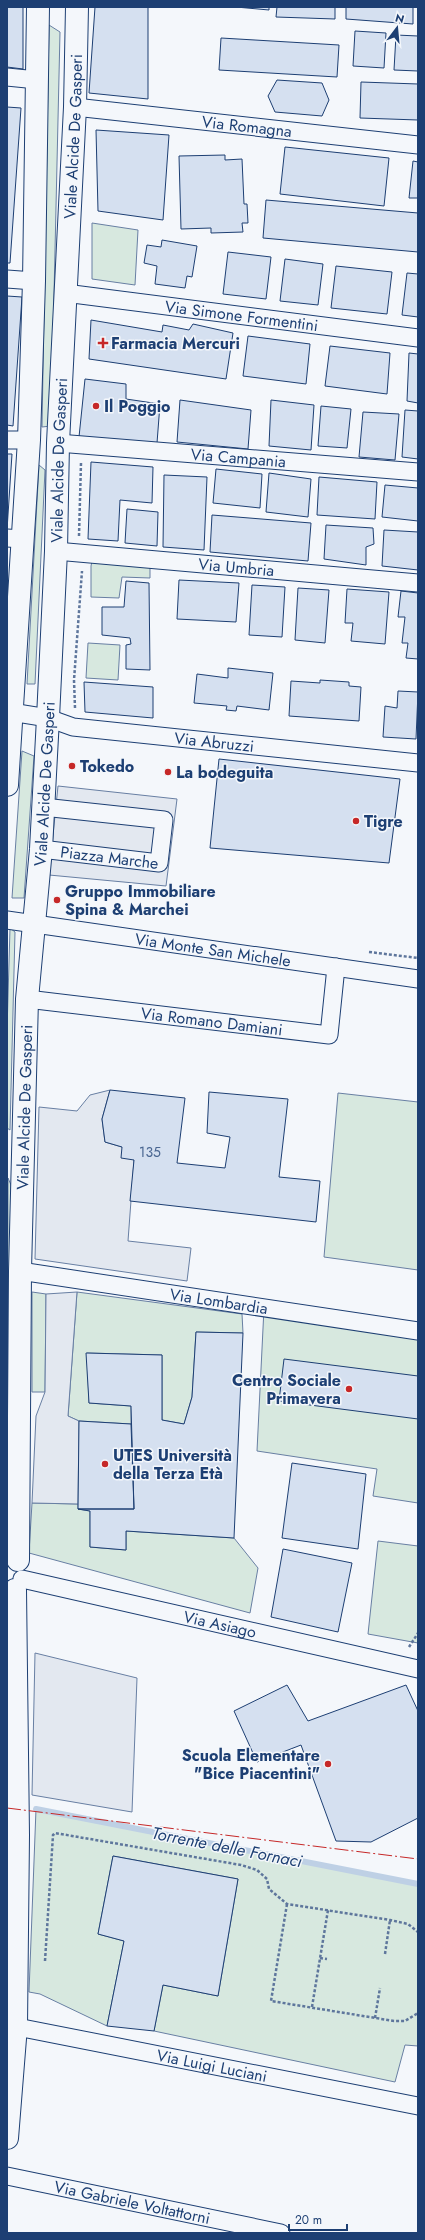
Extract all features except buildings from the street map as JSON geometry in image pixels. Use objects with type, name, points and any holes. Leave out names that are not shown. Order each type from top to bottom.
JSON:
[{"type":"street","name":"Viale Alcide De Gasperi","points":[[7,786],[12,712],[11,658],[15,538],[29,440],[34,281],[38,7]]},
{"type":"street","name":"Viale Alcide De Gasperi","points":[[7,2138],[18,1835],[14,1575],[20,1271],[28,999],[33,923],[41,849],[48,718],[56,551],[58,443],[75,107],[77,7]]},
{"type":"street","points":[[7,78],[37,80]]},
{"type":"street","name":"Via Romagna","points":[[75,107],[418,145]]},
{"type":"street","points":[[7,279],[34,281]]},
{"type":"street","name":"Via Simone Formentini","points":[[65,293],[418,338]]},
{"type":"street","points":[[7,440],[29,440]]},
{"type":"street","name":"Via Campania","points":[[58,443],[418,472]]},
{"type":"street","name":"Via Umbria","points":[[56,551],[418,582]]},
{"type":"street","name":"Via Abruzzi","points":[[12,712],[48,718],[73,727],[418,762]]},
{"type":"street","name":"Piazza Marche","points":[[41,849],[159,863],[164,820],[43,806]]},
{"type":"street","name":"Via Monte San Michele","points":[[7,920],[418,979]]},
{"type":"street","name":"Via Romano Damiani","points":[[28,999],[329,1035],[336,968]]},
{"type":"street","name":"Via Lombardia","points":[[20,1271],[418,1331]]},
{"type":"street","name":"Via Asiago","points":[[14,1575],[418,1669]]},
{"type":"street","name":"Via Luigi Luciani","points":[[12,2025],[418,2106]]},
{"type":"street","name":"Via Gabriele Voltattorni","points":[[7,2176],[281,2233]]},
{"type":"path","points":[[79,536],[81,460]]},
{"type":"path","points":[[75,714],[74,680],[82,571]]},
{"type":"path","points":[[365,951],[418,958]]},
{"type":"path","points":[[409,1647],[418,1632]]},
{"type":"path","points":[[45,1961],[53,1836],[55,1833],[240,1865],[258,1870],[267,1879],[269,1889],[287,1904],[390,1920],[408,1924],[418,1932]]},
{"type":"path","points":[[287,1904],[271,2001],[375,2018],[404,2020],[418,2013]]},
{"type":"path","points":[[312,2007],[328,1910]]},
{"type":"path","points":[[385,1954],[390,1920]]},
{"type":"path","points":[[320,1958],[327,1959]]},
{"type":"path","points":[[375,2018],[380,1988]]},
{"type":"shaded area","points":[[49,25],[60,32],[51,426],[42,427]]},
{"type":"shaded area","points":[[92,223],[138,230],[135,285],[92,279]]},
{"type":"shaded area","points":[[39,465],[45,470],[35,684],[27,684]]},
{"type":"shaded area","points":[[92,561],[150,565],[150,578],[122,577],[119,598],[91,597]]},
{"type":"shaded area","points":[[88,643],[120,645],[118,680],[86,678]]},
{"type":"shaded area","points":[[22,751],[34,756],[24,898],[12,898]]},
{"type":"shaded area","points":[[58,786],[177,799],[166,886],[49,875]]},
{"type":"shaded area","points":[[10,928],[15,932],[10,1130],[7,1128],[7,1031]]},
{"type":"shaded area","points":[[110,1090],[102,1119],[105,1142],[122,1147],[134,1160],[128,1241],[191,1248],[187,1281],[35,1259],[39,1107],[77,1111],[90,1095]]},
{"type":"shaded area","points":[[338,1093],[418,1102],[418,1270],[324,1257]]},
{"type":"shaded area","points":[[8,1178],[11,1185],[9,1520],[7,1523]]},
{"type":"shaded area","points":[[32,1292],[46,1294],[45,1392],[32,1392]]},
{"type":"shaded area","points":[[77,1292],[242,1314],[243,1333],[196,1332],[192,1397],[184,1424],[162,1420],[162,1355],[87,1353],[89,1403],[131,1406],[131,1424],[79,1421],[68,1416]]},
{"type":"shaded area","points":[[77,1292],[68,1416],[79,1421],[78,1504],[32,1503],[36,1416],[45,1392],[46,1294]]},
{"type":"shaded area","points":[[264,1308],[418,1332],[418,1503],[373,1496],[377,1469],[257,1451]]},
{"type":"shaded area","points":[[32,1503],[78,1504],[78,1509],[90,1511],[90,1547],[126,1550],[126,1531],[234,1538],[258,1568],[250,1613],[29,1553]]},
{"type":"shaded area","points":[[378,1541],[418,1546],[418,1643],[368,1634]]},
{"type":"shaded area","points":[[35,1653],[137,1678],[132,1812],[32,1795]]},
{"type":"shaded area","points":[[36,1809],[418,1884],[418,2046],[405,2045],[395,2082],[154,2031],[163,1985],[218,1996],[238,1879],[113,1856],[98,1934],[124,1941],[107,2026],[40,1994],[29,1992]]},
{"type":"waterway","name":"Torrente delle Fornaci","points":[[36,1809],[418,1884]]},
{"type":"power","points":[[7,1808],[418,1859]]},
{"type":"place","name":"Farmacia Mercuri","points":[[103,343]]},
{"type":"place","name":"Il Poggio","points":[[96,406]]},
{"type":"place","name":"Tokedo","points":[[72,766]]},
{"type":"place","name":"La bodeguita","points":[[168,772]]},
{"type":"place","name":"Tigre","points":[[356,821]]},
{"type":"place","name":"Gruppo Immobiliare Spina & Marchei","points":[[57,900]]},
{"type":"place","name":"Centro Sociale Primavera","points":[[349,1389]]},
{"type":"place","name":"UTES Università della Terza Età","points":[[105,1464]]},
{"type":"place","name":"Scuola Elementare \"Bice Piacentini\"","points":[[328,1764]]}]
